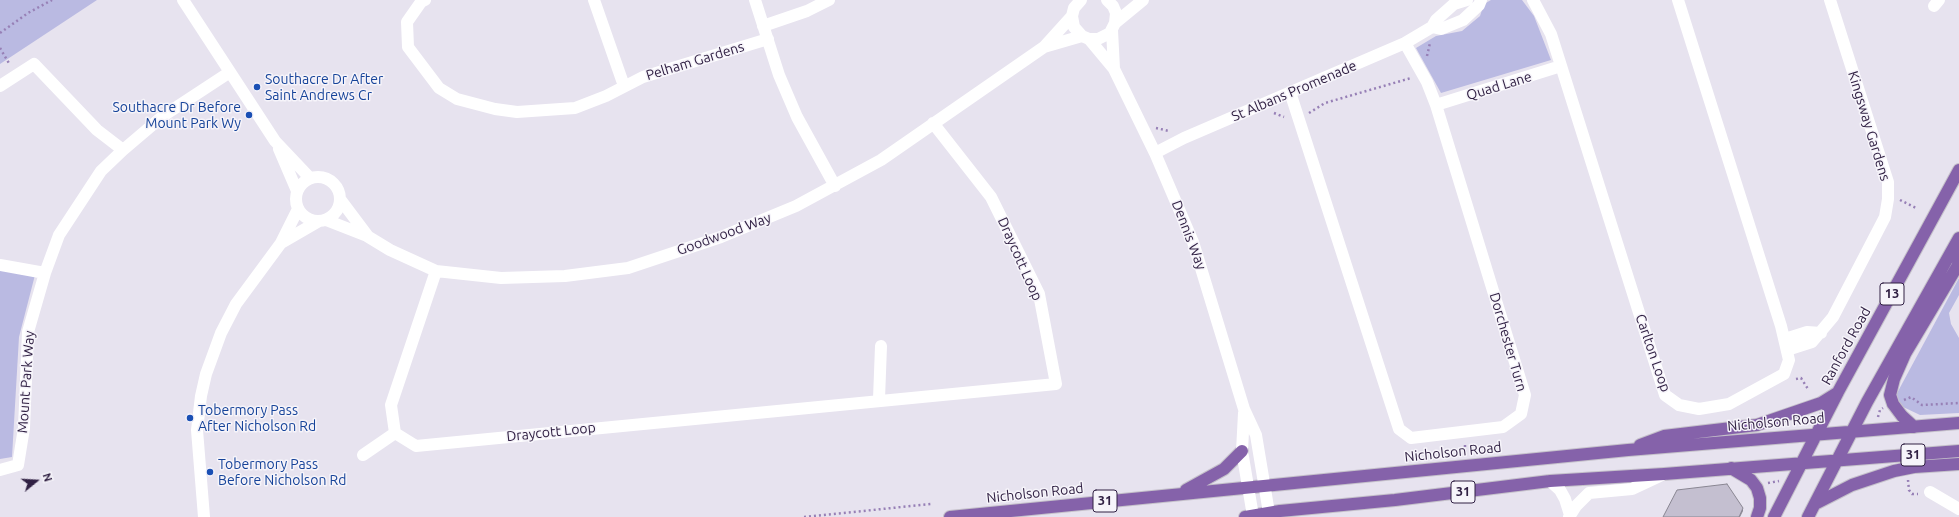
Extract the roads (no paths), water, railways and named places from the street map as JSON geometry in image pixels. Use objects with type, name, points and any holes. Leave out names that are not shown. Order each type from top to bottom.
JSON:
[{"type":"main road","name":"Ranford Road","points":[[1774,517],[1838,392],[1959,170]]},
{"type":"main road","name":"13","points":[[1808,517],[1866,402],[1959,238]]},
{"type":"main road","points":[[1914,426],[1902,416],[1893,404],[1890,395],[1894,380],[1905,354],[1958,266],[1959,252]]},
{"type":"main road","points":[[1628,450],[1664,436],[1756,425],[1821,403],[1838,392]]},
{"type":"main road","name":"Nicholson Road","points":[[950,517],[1628,450],[1959,423]]},
{"type":"main road","points":[[1178,494],[1209,479],[1224,469],[1242,451]]},
{"type":"main road","name":"31","points":[[1249,516],[1550,481],[1664,474],[1959,451]]},
{"type":"main road","points":[[1815,504],[1852,484],[1894,471],[1914,467],[1959,464]]},
{"type":"main road","points":[[1732,468],[1751,480],[1757,488],[1760,498],[1760,508],[1757,517]]},
{"type":"street","points":[[183,0],[275,141],[297,191]]},
{"type":"street","name":"Pelham Gardens","points":[[425,0],[421,2],[407,22],[408,46],[439,88],[457,99],[495,109],[517,112],[575,108],[606,96],[643,76],[768,39]]},
{"type":"street","points":[[594,0],[624,86]]},
{"type":"street","points":[[755,0],[779,75],[797,117],[835,186]]},
{"type":"street","points":[[763,26],[806,11],[829,0]]},
{"type":"street","points":[[1107,0],[1116,13],[1114,26]]},
{"type":"street","name":"Goodwood Way","points":[[1044,46],[1085,38],[1104,38],[1114,26],[1143,0]]},
{"type":"street","name":"St Albans Promenade","points":[[1155,152],[1184,138],[1405,43],[1432,27],[1436,20],[1454,4],[1467,0]]},
{"type":"street","name":"St Albans Promenade","points":[[1432,27],[1441,29],[1463,20],[1479,5],[1481,0]]},
{"type":"street","name":"Carlton Loop","points":[[1533,0],[1551,34],[1665,395],[1679,405],[1699,409],[1729,404],[1784,374],[1789,360],[1786,345]]},
{"type":"street","points":[[1678,0],[1786,345]]},
{"type":"street","name":"Kingsway Gardens","points":[[1786,345],[1812,342],[1833,317],[1885,217],[1888,199],[1888,182],[1830,0]]},
{"type":"street","name":"Goodwood Way","points":[[1075,6],[1074,27],[1085,38]]},
{"type":"street","name":"Goodwood Way","points":[[323,220],[367,236],[390,250],[436,271],[501,278],[564,276],[628,268],[721,237],[796,206],[881,160],[933,122],[1044,46],[1075,6]]},
{"type":"street","name":"Dennis Way","points":[[1114,26],[1114,69]]},
{"type":"street","name":"Dennis Way","points":[[1085,38],[1114,69],[1155,152],[1193,242],[1244,410],[1256,435],[1266,486],[1269,513]]},
{"type":"street","name":"Dorchester Turn","points":[[1290,92],[1399,429],[1410,438],[1503,427],[1520,414],[1525,395],[1436,105],[1422,73],[1405,43]]},
{"type":"street","points":[[0,86],[34,64],[97,130],[123,150]]},
{"type":"street","name":"Quad Lane","points":[[1436,105],[1561,66]]},
{"type":"street","name":"Mount Park Way","points":[[0,470],[18,465],[24,428],[28,332],[45,274],[59,236],[101,171],[163,116],[230,72]]},
{"type":"street","name":"Draycott Loop","points":[[395,433],[416,446],[879,399],[1056,384],[1039,294],[991,197],[933,122]]},
{"type":"street","points":[[275,141],[310,178]]},
{"type":"street","points":[[281,243],[334,214],[339,206],[340,199],[336,186],[330,181],[318,177],[310,178],[304,182],[297,191],[296,198],[298,209],[303,215],[311,220],[323,220]]},
{"type":"street","name":"Goodwood Way","points":[[340,199],[367,236]]},
{"type":"street","points":[[203,516],[198,430],[200,401],[206,374],[221,333],[236,304],[264,264],[281,243],[298,209]]},
{"type":"street","points":[[0,265],[45,274]]},
{"type":"street","points":[[363,455],[395,433],[391,405],[436,271]]},
{"type":"street","points":[[879,399],[881,346]]},
{"type":"street","name":"Dennis Way","points":[[1244,410],[1242,451],[1248,487],[1249,516]]},
{"type":"street","points":[[1569,516],[1576,506],[1589,493],[1632,489],[1664,474]]},
{"type":"street","points":[[1550,481],[1560,490],[1565,499],[1569,516]]},
{"type":"street","points":[[1930,492],[1959,509]]},
{"type":"place","name":"Southacre Dr After Saint Andrews Cr","points":[[257,87]]},
{"type":"place","name":"Southacre Dr Before Mount Park Wy","points":[[249,115]]},
{"type":"place","name":"Tobermory Pass After Nicholson Rd","points":[[190,418]]},
{"type":"place","name":"Tobermory Pass Before Nicholson Rd","points":[[210,472]]}]
